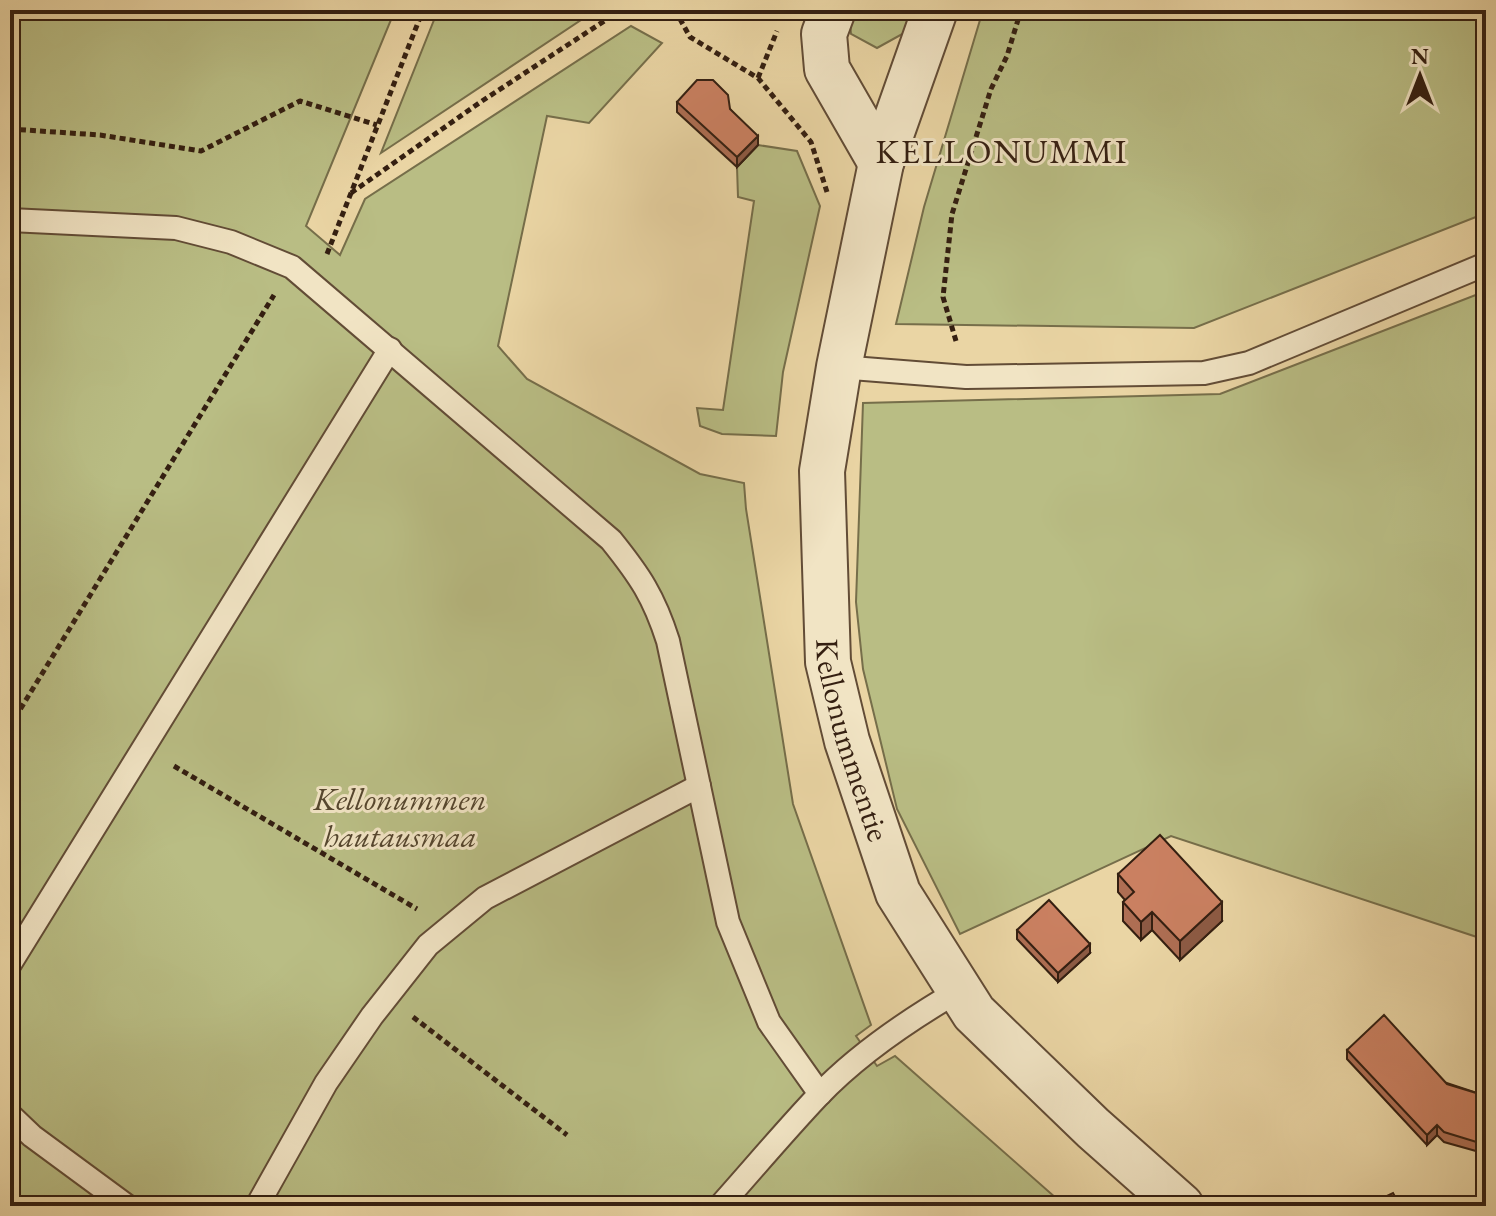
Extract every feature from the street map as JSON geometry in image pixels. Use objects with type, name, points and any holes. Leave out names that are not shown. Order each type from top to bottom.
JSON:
[{"type":"street","points":[[833,10],[824,34],[827,69],[881,163]]},
{"type":"street","name":"Kellonummentie","points":[[935,10],[881,163],[839,367],[822,471],[828,662],[847,741],[898,893],[974,1013],[1093,1128],[1181,1206]]},
{"type":"lane","points":[[10,220],[176,228],[231,242],[292,267],[611,540],[655,602],[668,641],[728,922],[743,963],[769,1022],[820,1094]]},
{"type":"lane","points":[[839,367],[966,377],[1204,373],[1249,363],[1486,264]]},
{"type":"lane","points":[[10,964],[390,349]]},
{"type":"lane","points":[[257,1206],[326,1083],[428,945],[485,898],[699,786]]},
{"type":"lane","points":[[720,1206],[820,1094],[867,1053],[929,1008],[960,990]]},
{"type":"lane","points":[[10,1115],[32,1136],[127,1206]]},
{"type":"path","points":[[314,284],[423,10]]},
{"type":"path","points":[[351,193],[482,101],[621,10]]},
{"type":"path","points":[[675,10],[690,37],[758,78],[781,21]]},
{"type":"path","points":[[966,377],[943,297],[952,214],[991,89],[1007,56],[1021,10]]},
{"type":"path","points":[[10,129],[100,135],[201,151],[300,101],[377,125]]},
{"type":"path","points":[[10,726],[292,267]]},
{"type":"path","points":[[143,748],[449,927]]},
{"type":"path","points":[[387,997],[567,1135]]},
{"type":"green space","name":"Kellonummen hautausmaa","points":[[10,10],[395,10],[306,226],[340,255],[365,199],[631,26],[662,43],[589,123],[547,116],[498,346],[527,379],[700,474],[744,483],[793,804],[871,1025],[856,1036],[877,1066],[895,1056],[1065,1206],[10,1206]]},
{"type":"green space","points":[[438,10],[596,10],[381,153]]},
{"type":"green space","points":[[849,10],[921,10],[915,27],[877,48],[851,34]]},
{"type":"green space","points":[[983,10],[1486,10],[1486,213],[1194,328],[896,324],[924,207]]},
{"type":"green space","points":[[758,145],[797,151],[820,206],[783,372],[776,436],[722,434],[700,426],[697,408],[723,410],[754,201],[738,197],[737,167]]},
{"type":"green space","points":[[1486,291],[1486,940],[1171,836],[960,934],[897,809],[863,669],[856,602],[863,403],[1220,394]]},
{"type":"building","points":[[697,80],[713,80],[728,95],[730,109],[758,136],[737,157],[677,102]]},
{"type":"building","points":[[1160,835],[1222,902],[1180,941],[1152,912],[1141,922],[1123,902],[1134,892],[1118,874]]},
{"type":"building","points":[[1049,900],[1090,944],[1058,973],[1017,930]]},
{"type":"building","points":[[1384,1015],[1447,1084],[1486,1096],[1483,1144],[1444,1132],[1437,1125],[1427,1135],[1347,1050]]},
{"type":"building","points":[[1393,1193],[1400,1206],[1366,1206]]},
{"type":"district","name":"KELLONUMMI","points":[[1002,151]]}]
